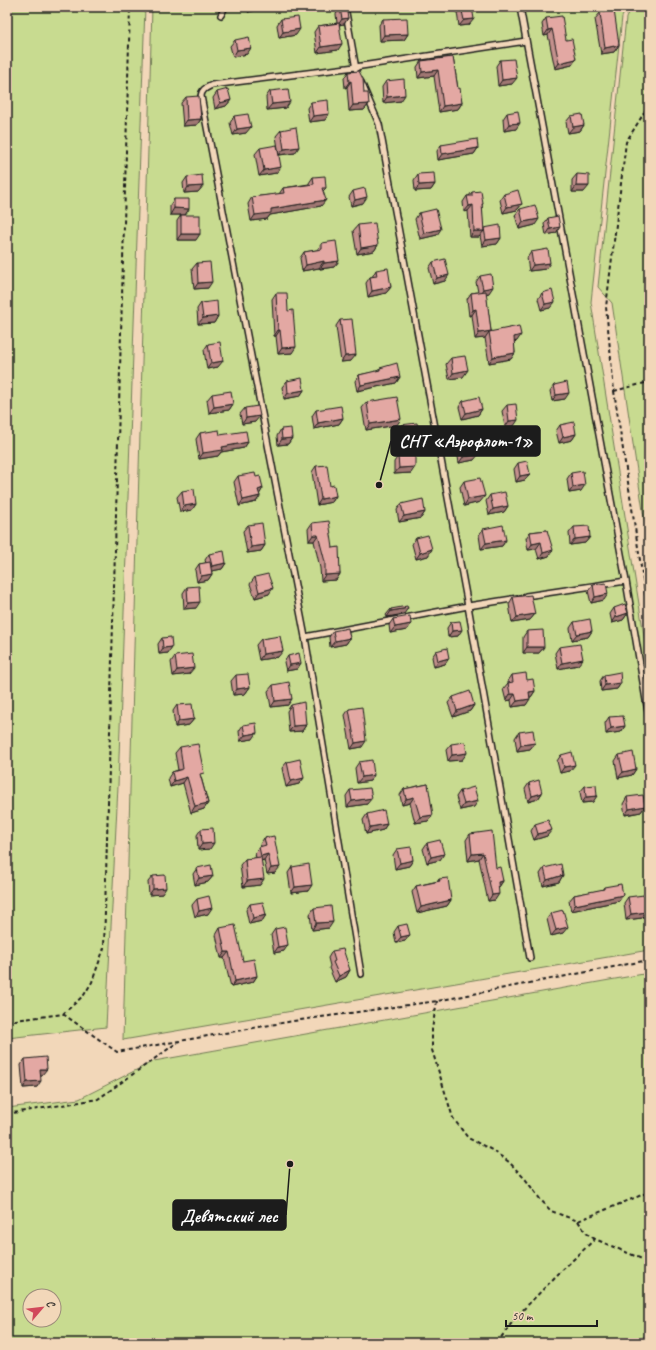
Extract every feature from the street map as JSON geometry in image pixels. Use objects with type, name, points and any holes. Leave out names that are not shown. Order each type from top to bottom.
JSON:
[{"type":"lane","points":[[221,16],[225,7]]},
{"type":"lane","points":[[345,7],[355,67],[379,124],[468,606],[530,958]]},
{"type":"lane","points":[[520,7],[626,581],[649,718]]},
{"type":"lane","points":[[361,974],[304,637],[201,96],[205,88],[212,85],[355,67],[526,41]]},
{"type":"lane","points":[[304,637],[468,606],[626,581]]},
{"type":"path","points":[[7,1021],[63,1014],[84,995],[92,982],[104,948],[130,7]]},
{"type":"path","points":[[649,105],[626,142],[606,307],[614,392],[649,619]]},
{"type":"path","points":[[614,392],[649,382]]},
{"type":"path","points":[[63,1014],[117,1052],[293,1021],[437,1001],[649,960]]},
{"type":"path","points":[[437,1001],[432,1029],[432,1050],[453,1118],[468,1138],[492,1150],[509,1162],[551,1211],[578,1220],[649,1192]]},
{"type":"path","points":[[7,1114],[98,1099],[179,1041]]},
{"type":"path","points":[[578,1220],[586,1233],[595,1239],[649,1262]]},
{"type":"path","points":[[497,1343],[516,1317],[595,1239]]},
{"type":"green space","points":[[7,7],[145,7],[118,786],[106,1027],[7,1038]]},
{"type":"green space","points":[[152,7],[627,7],[622,17],[591,302],[649,667],[649,950],[123,1040]]},
{"type":"green space","points":[[631,7],[649,7],[649,551],[612,303],[598,287],[626,18]]},
{"type":"green space","points":[[649,973],[649,1332],[636,1343],[7,1343],[7,1108],[79,1099],[154,1061]]},
{"type":"building","points":[[346,7],[348,18],[342,19],[340,8]]},
{"type":"building","points":[[461,7],[472,7],[474,19],[464,20]]},
{"type":"building","points":[[614,10],[619,45],[605,48],[600,13]]},
{"type":"building","points":[[562,16],[566,40],[572,39],[576,59],[559,63],[552,29],[548,30],[546,18]]},
{"type":"building","points":[[298,17],[300,29],[283,32],[281,19]]},
{"type":"building","points":[[407,18],[408,34],[384,35],[383,19]]},
{"type":"building","points":[[339,23],[342,44],[321,47],[318,26]]},
{"type":"building","points":[[249,37],[251,48],[237,50],[235,40]]},
{"type":"building","points":[[453,57],[458,89],[460,88],[462,103],[443,106],[438,70],[422,72],[421,61]]},
{"type":"building","points":[[514,59],[517,78],[502,80],[500,60]]},
{"type":"building","points":[[359,71],[363,79],[364,93],[368,93],[369,104],[353,105],[351,81],[349,82],[348,72]]},
{"type":"building","points":[[404,79],[405,95],[387,97],[386,81]]},
{"type":"building","points":[[228,89],[231,100],[220,103],[217,92]]},
{"type":"building","points":[[288,89],[290,102],[272,104],[270,91]]},
{"type":"building","points":[[199,96],[201,119],[187,120],[186,97]]},
{"type":"building","points":[[328,100],[329,114],[313,116],[311,102]]},
{"type":"building","points":[[518,111],[520,123],[509,124],[507,113]]},
{"type":"building","points":[[248,114],[251,127],[237,129],[234,116]]},
{"type":"building","points":[[582,114],[584,125],[573,127],[571,116]]},
{"type":"building","points":[[296,127],[299,147],[284,149],[281,130]]},
{"type":"building","points":[[477,139],[478,148],[442,154],[441,145]]},
{"type":"building","points":[[277,145],[281,167],[264,170],[260,148]]},
{"type":"building","points":[[434,173],[435,184],[419,185],[418,174]]},
{"type":"building","points":[[577,174],[589,175],[589,186],[576,186]]},
{"type":"building","points":[[202,175],[203,186],[188,187],[187,177]]},
{"type":"building","points":[[325,176],[326,188],[322,188],[326,200],[271,209],[271,213],[255,215],[252,197],[284,193],[283,188],[314,184],[313,177]]},
{"type":"building","points":[[365,188],[367,197],[355,200],[353,191]]},
{"type":"building","points":[[518,190],[522,204],[507,207],[504,194]]},
{"type":"building","points":[[481,191],[484,231],[474,231],[473,205],[469,206],[467,196],[472,196],[472,192]]},
{"type":"building","points":[[174,199],[189,199],[189,209],[174,208]]},
{"type":"building","points":[[535,205],[539,219],[523,222],[520,209]]},
{"type":"building","points":[[436,209],[441,229],[424,233],[419,213]]},
{"type":"building","points":[[181,215],[200,215],[200,234],[181,234]]},
{"type":"building","points":[[558,216],[560,227],[550,229],[548,218]]},
{"type":"building","points":[[375,223],[378,245],[361,248],[358,225]]},
{"type":"building","points":[[500,225],[501,238],[486,240],[484,228]]},
{"type":"building","points":[[336,241],[339,261],[324,263],[324,261],[306,265],[304,252],[322,249],[322,243]]},
{"type":"building","points":[[548,249],[550,263],[533,265],[531,252]]},
{"type":"building","points":[[445,259],[449,275],[437,278],[433,262]]},
{"type":"building","points":[[210,262],[212,282],[198,283],[197,263]]},
{"type":"building","points":[[388,268],[391,287],[372,291],[370,277],[377,276],[376,270]]},
{"type":"building","points":[[491,274],[493,287],[483,289],[480,276]]},
{"type":"building","points":[[552,290],[555,302],[545,304],[542,293]]},
{"type":"building","points":[[486,291],[491,331],[479,333],[476,309],[473,310],[471,293]]},
{"type":"building","points":[[276,293],[287,293],[288,311],[293,310],[296,347],[282,348],[280,330],[278,330]]},
{"type":"building","points":[[217,301],[218,316],[203,318],[201,303]]},
{"type":"building","points":[[352,319],[356,355],[345,356],[340,320]]},
{"type":"building","points":[[519,326],[521,335],[514,337],[515,353],[493,357],[489,332]]},
{"type":"building","points":[[220,342],[223,361],[211,363],[208,344]]},
{"type":"building","points":[[465,356],[468,370],[453,373],[451,358]]},
{"type":"building","points":[[397,363],[400,377],[361,385],[359,375],[380,370],[380,368]]},
{"type":"building","points":[[302,378],[304,390],[288,393],[287,381]]},
{"type":"building","points":[[567,382],[569,393],[556,395],[554,385]]},
{"type":"building","points":[[231,391],[233,404],[214,407],[212,394]]},
{"type":"building","points":[[397,397],[401,419],[370,424],[367,402]]},
{"type":"building","points":[[479,397],[482,409],[466,413],[463,401]]},
{"type":"building","points":[[516,404],[518,420],[509,421],[507,405]]},
{"type":"building","points":[[258,406],[260,416],[246,418],[245,408]]},
{"type":"building","points":[[341,406],[343,418],[318,423],[316,410]]},
{"type":"building","points":[[574,422],[576,434],[563,437],[560,425]]},
{"type":"building","points":[[417,423],[419,435],[404,438],[401,425]]},
{"type":"building","points":[[291,428],[292,438],[282,439],[281,429]]},
{"type":"building","points":[[219,430],[220,435],[246,431],[248,442],[222,447],[223,450],[203,453],[200,433]]},
{"type":"building","points":[[477,442],[479,454],[463,457],[461,445]]},
{"type":"building","points":[[415,455],[415,467],[399,468],[398,456]]},
{"type":"building","points":[[527,461],[530,474],[520,476],[518,463]]},
{"type":"building","points":[[327,465],[330,486],[334,485],[336,496],[321,499],[316,466]]},
{"type":"building","points":[[583,471],[585,485],[573,487],[571,473]]},
{"type":"building","points":[[255,473],[256,477],[260,476],[263,488],[258,490],[260,496],[243,500],[238,476]]},
{"type":"building","points":[[480,478],[485,496],[468,499],[464,481]]},
{"type":"building","points":[[194,489],[196,504],[184,506],[182,491]]},
{"type":"building","points":[[505,492],[508,506],[493,509],[490,495]]},
{"type":"building","points":[[423,499],[425,512],[404,516],[401,504]]},
{"type":"building","points":[[329,521],[333,548],[339,547],[340,574],[325,575],[325,562],[318,535],[313,535],[312,523]]},
{"type":"building","points":[[262,523],[265,545],[251,547],[248,525]]},
{"type":"building","points":[[503,525],[506,540],[486,543],[483,529]]},
{"type":"building","points":[[589,526],[590,537],[575,539],[574,527]]},
{"type":"building","points":[[547,530],[553,550],[543,553],[541,542],[532,544],[530,532]]},
{"type":"building","points":[[428,535],[432,549],[420,553],[416,538]]},
{"type":"building","points":[[224,551],[226,563],[212,566],[209,554]]},
{"type":"building","points":[[210,562],[212,574],[201,576],[199,564]]},
{"type":"building","points":[[268,574],[273,588],[259,592],[255,577]]},
{"type":"building","points":[[606,583],[608,594],[595,597],[593,585]]},
{"type":"building","points":[[199,586],[200,602],[188,603],[187,587]]},
{"type":"building","points":[[531,595],[535,614],[517,617],[513,597]]},
{"type":"building","points":[[625,604],[628,613],[616,617],[614,608]]},
{"type":"building","points":[[407,606],[408,608],[391,611],[391,609]]},
{"type":"building","points":[[410,616],[411,624],[395,627],[393,619]]},
{"type":"building","points":[[590,619],[592,631],[577,634],[574,622]]},
{"type":"building","points":[[460,621],[462,630],[452,631],[451,622]]},
{"type":"building","points":[[348,628],[350,638],[335,641],[333,631]]},
{"type":"building","points":[[543,630],[544,647],[527,647],[527,631]]},
{"type":"building","points":[[280,636],[283,651],[263,654],[261,639]]},
{"type":"building","points":[[171,637],[172,647],[163,648],[162,638]]},
{"type":"building","points":[[580,644],[583,659],[562,663],[559,647]]},
{"type":"building","points":[[447,648],[449,658],[438,661],[436,651]]},
{"type":"building","points":[[299,653],[301,663],[290,665],[288,656]]},
{"type":"building","points":[[192,654],[194,668],[177,670],[175,656]]},
{"type":"building","points":[[620,672],[621,683],[605,685],[604,675]]},
{"type":"building","points":[[526,673],[527,680],[533,679],[535,691],[529,692],[530,699],[517,701],[515,694],[510,694],[508,683],[513,682],[512,675]]},
{"type":"building","points":[[248,674],[250,687],[237,689],[236,675]]},
{"type":"building","points":[[289,682],[292,699],[275,701],[273,685]]},
{"type":"building","points":[[470,691],[474,705],[457,711],[453,697]]},
{"type":"building","points":[[304,702],[306,725],[293,726],[291,705]]},
{"type":"building","points":[[192,704],[194,719],[179,721],[177,705]]},
{"type":"building","points":[[362,707],[366,741],[355,743],[349,709]]},
{"type":"building","points":[[623,716],[625,726],[611,728],[609,717]]},
{"type":"building","points":[[256,723],[257,733],[245,735],[243,725]]},
{"type":"building","points":[[533,730],[535,743],[521,745],[519,732]]},
{"type":"building","points":[[465,742],[467,753],[452,755],[451,744]]},
{"type":"building","points":[[198,744],[204,773],[200,774],[208,803],[195,806],[187,777],[174,781],[172,772],[183,769],[180,747]]},
{"type":"building","points":[[572,752],[575,765],[564,767],[561,755]]},
{"type":"building","points":[[633,752],[636,769],[623,772],[619,755]]},
{"type":"building","points":[[300,759],[304,778],[291,781],[287,762]]},
{"type":"building","points":[[372,760],[374,775],[362,777],[359,762]]},
{"type":"building","points":[[539,780],[542,793],[532,796],[529,783]]},
{"type":"building","points":[[428,784],[433,815],[420,817],[414,797],[406,799],[404,789]]},
{"type":"building","points":[[596,785],[597,796],[586,797],[585,786]]},
{"type":"building","points":[[474,787],[478,801],[464,804],[460,791]]},
{"type":"building","points":[[370,788],[372,798],[352,801],[350,790]]},
{"type":"building","points":[[643,795],[645,806],[629,809],[627,797]]},
{"type":"building","points":[[384,810],[387,824],[370,827],[367,814]]},
{"type":"building","points":[[548,820],[552,830],[538,834],[535,824]]},
{"type":"building","points":[[213,828],[214,843],[202,844],[201,829]]},
{"type":"building","points":[[492,831],[496,868],[500,867],[503,881],[498,882],[499,894],[492,895],[483,853],[472,854],[470,834]]},
{"type":"building","points":[[274,836],[280,867],[271,868],[268,854],[261,856],[259,847],[266,845],[264,838]]},
{"type":"building","points":[[440,840],[444,854],[431,857],[427,843]]},
{"type":"building","points":[[411,847],[413,860],[400,863],[397,849]]},
{"type":"building","points":[[261,857],[264,879],[247,881],[245,859]]},
{"type":"building","points":[[309,864],[312,885],[295,887],[292,867]]},
{"type":"building","points":[[561,864],[563,875],[547,880],[544,868]]},
{"type":"building","points":[[211,865],[213,876],[199,878],[197,868]]},
{"type":"building","points":[[165,875],[166,888],[153,889],[153,876]]},
{"type":"building","points":[[448,878],[451,900],[421,907],[416,886],[440,881],[439,879]]},
{"type":"building","points":[[621,884],[623,895],[575,905],[574,895]]},
{"type":"building","points":[[644,895],[647,912],[631,914],[628,897]]},
{"type":"building","points":[[209,896],[212,908],[199,911],[197,899]]},
{"type":"building","points":[[263,902],[266,915],[253,918],[250,904]]},
{"type":"building","points":[[331,906],[333,922],[316,923],[314,908]]},
{"type":"building","points":[[563,910],[568,927],[556,930],[551,913]]},
{"type":"building","points":[[407,924],[410,935],[401,937],[398,926]]},
{"type":"building","points":[[235,925],[243,961],[254,959],[257,976],[235,981],[229,952],[225,952],[220,928]]},
{"type":"building","points":[[285,927],[288,945],[278,947],[275,929]]},
{"type":"building","points":[[343,949],[350,970],[339,976],[333,962],[335,961],[332,951]]},
{"type":"building","points":[[46,1057],[47,1069],[40,1069],[41,1081],[27,1082],[25,1059]]},
{"type":"place","name":"СНТ «Аэрофлот-1»","points":[[379,485]]},
{"type":"place","name":"Девятский лес","points":[[290,1164]]}]
